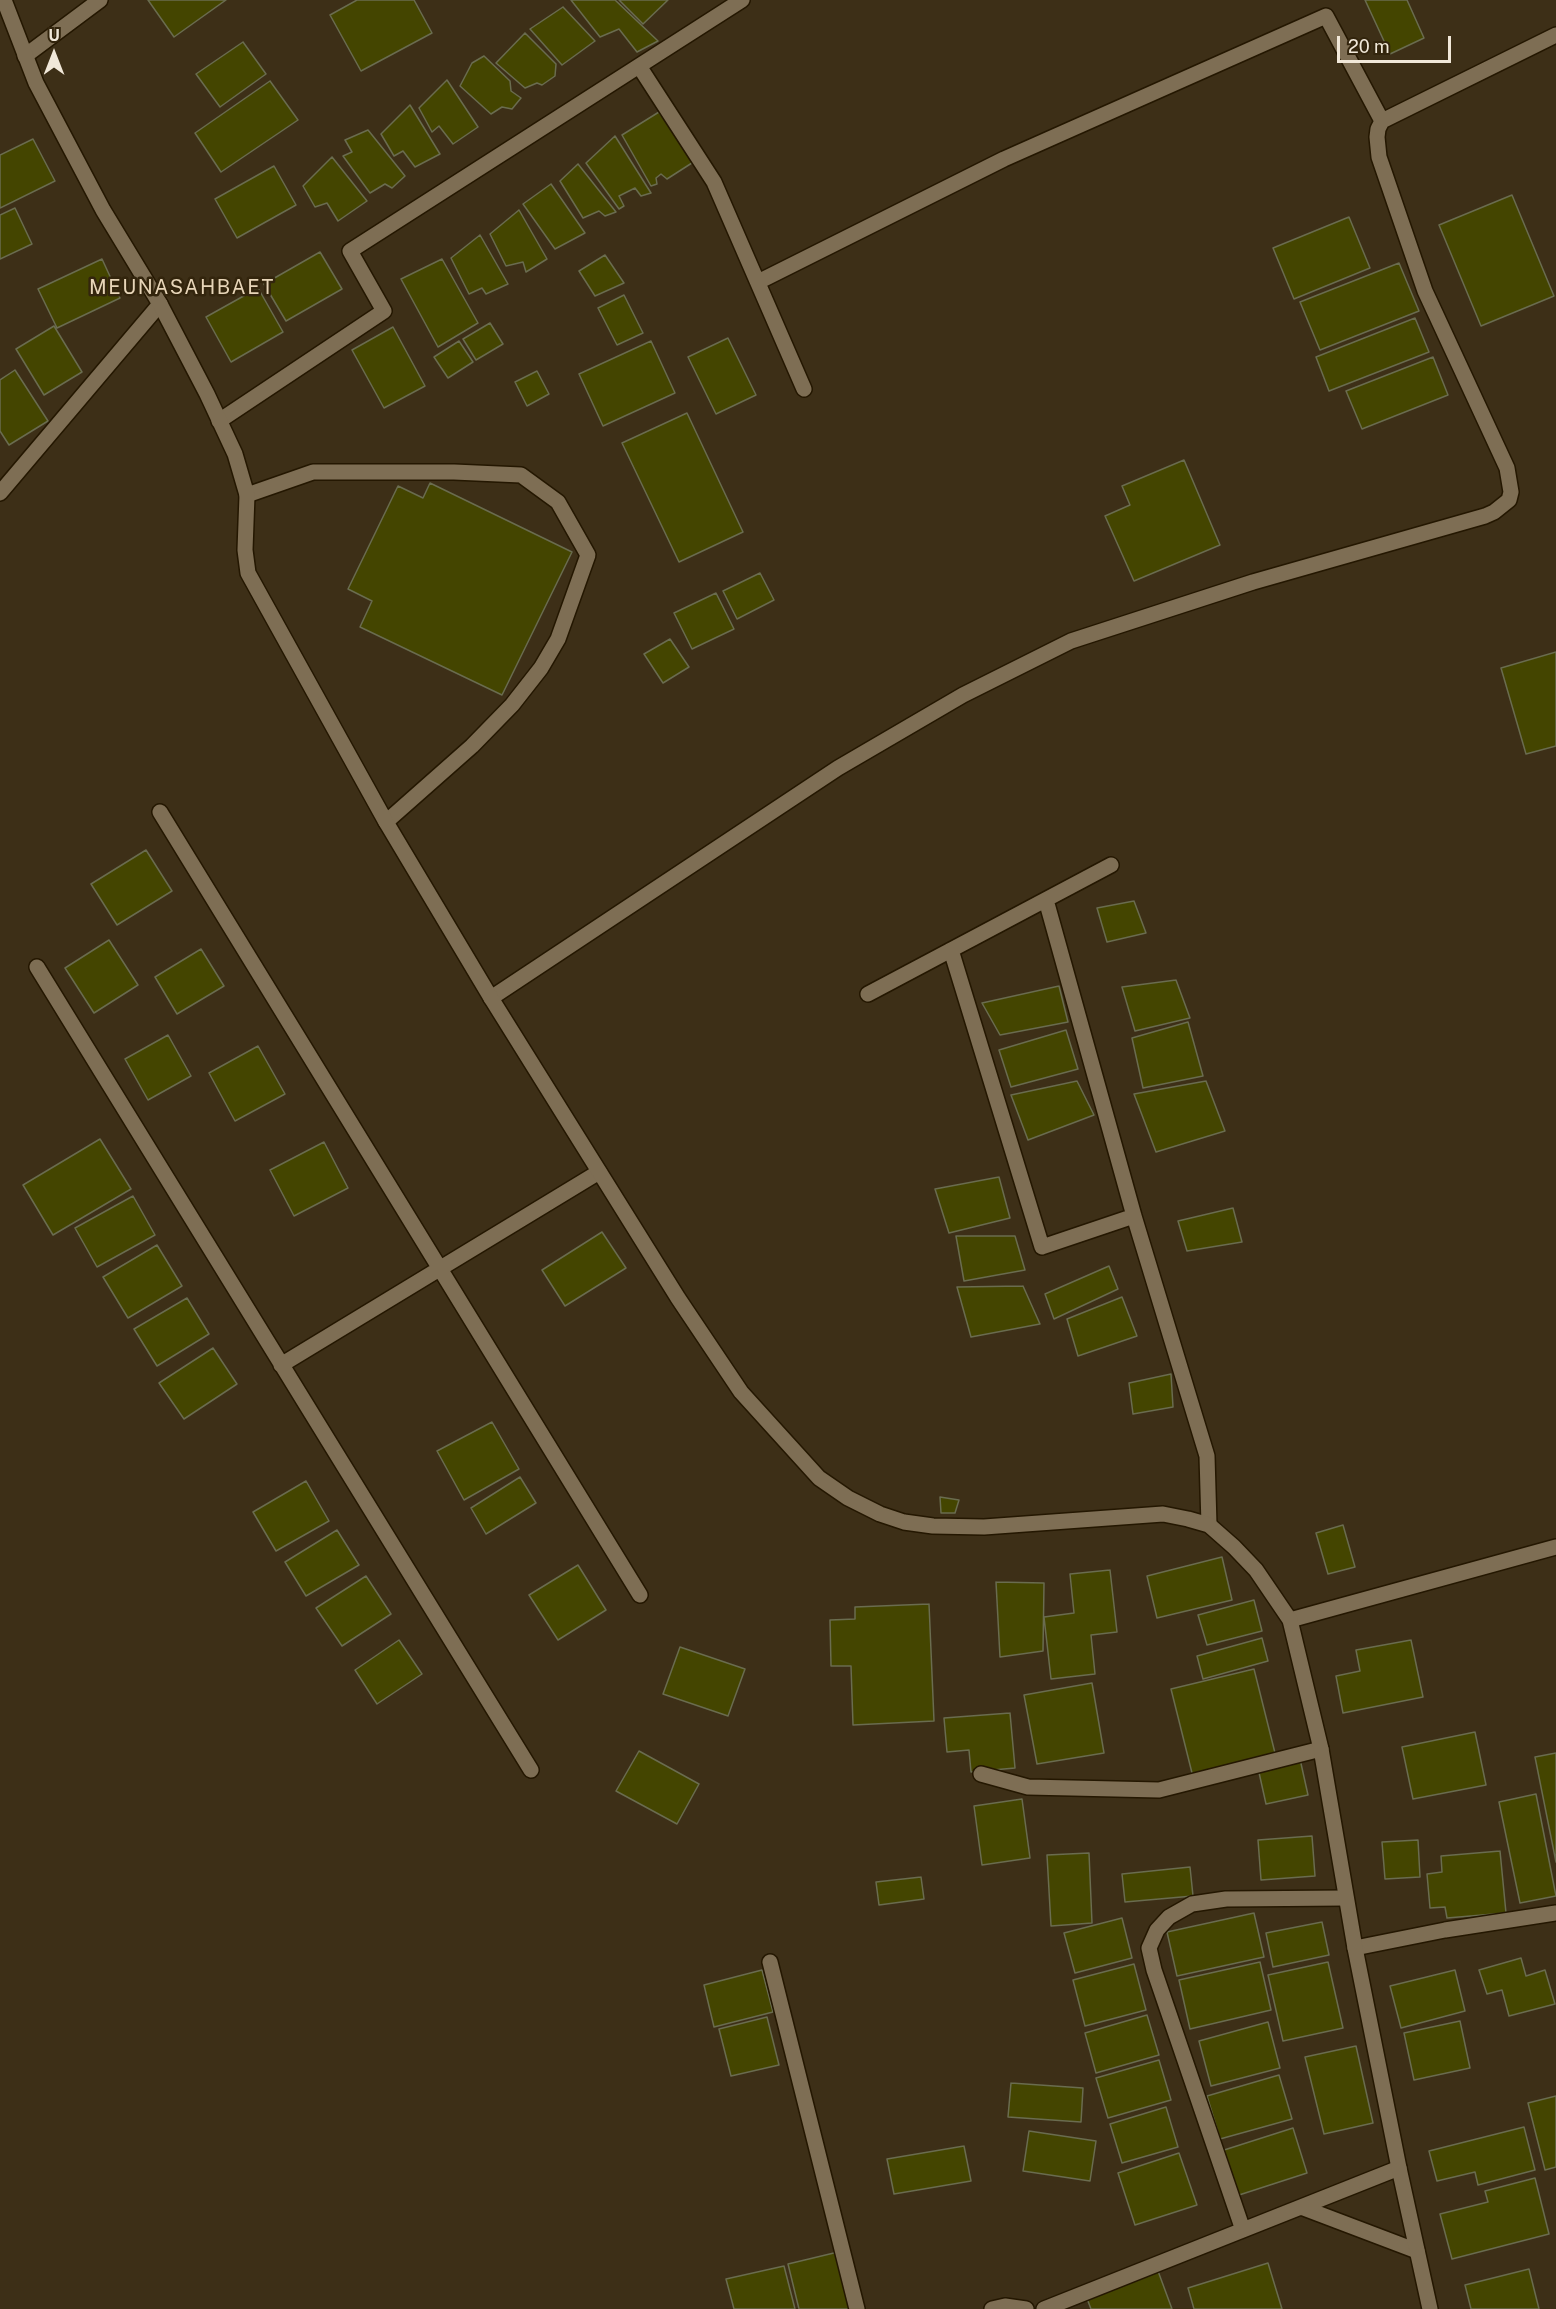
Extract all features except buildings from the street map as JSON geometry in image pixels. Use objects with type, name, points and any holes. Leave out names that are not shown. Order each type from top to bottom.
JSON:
[{"type":"street","points":[[4,0],[36,83],[97,199],[160,304],[235,454],[247,495],[245,550],[248,573],[386,822],[491,998],[678,1298],[741,1392],[819,1478],[848,1498],[880,1514],[904,1522],[933,1526],[984,1527],[1163,1514],[1209,1525],[1256,1570],[1290,1620],[1321,1749],[1355,1948],[1430,2309]]},
{"type":"street","points":[[25,56],[100,0]]},
{"type":"street","points":[[219,421],[384,311],[350,251],[742,0]]},
{"type":"street","points":[[758,282],[1004,159],[1326,16],[1382,121]]},
{"type":"street","points":[[491,998],[838,768],[963,695],[1071,641],[1253,582],[1485,516],[1509,500],[1511,492],[1507,468],[1425,291],[1379,157],[1377,137],[1382,121],[1556,35]]},
{"type":"street","points":[[639,66],[714,182],[804,389]]},
{"type":"street","points":[[0,493],[160,304]]},
{"type":"street","points":[[247,495],[313,472],[454,472],[521,475],[558,502],[588,555],[558,639],[541,668],[512,705],[472,746],[386,822]]},
{"type":"street","points":[[160,812],[640,1595]]},
{"type":"street","points":[[868,994],[1111,865]]},
{"type":"street","points":[[1046,900],[1134,1216],[1207,1456],[1209,1525]]},
{"type":"street","points":[[951,950],[1042,1247],[1134,1216]]},
{"type":"street","points":[[37,967],[531,1770]]},
{"type":"street","points":[[281,1365],[599,1172]]},
{"type":"street","points":[[1290,1620],[1556,1547]]},
{"type":"street","points":[[981,1774],[1028,1787],[1159,1790],[1321,1749]]},
{"type":"street","points":[[1242,2230],[1149,1948],[1157,1930],[1170,1917],[1192,1904],[1226,1899],[1346,1898]]},
{"type":"street","points":[[1355,1948],[1445,1930],[1556,1913]]},
{"type":"street","points":[[770,1962],[857,2309]]},
{"type":"street","points":[[1044,2309],[1399,2168]]},
{"type":"street","points":[[1301,2207],[1417,2251]]},
{"type":"street","points":[[992,2309],[1005,2306],[1026,2309]]},
{"type":"district","name":"MEUNASAHBAET","points":[[182,288]]}]
